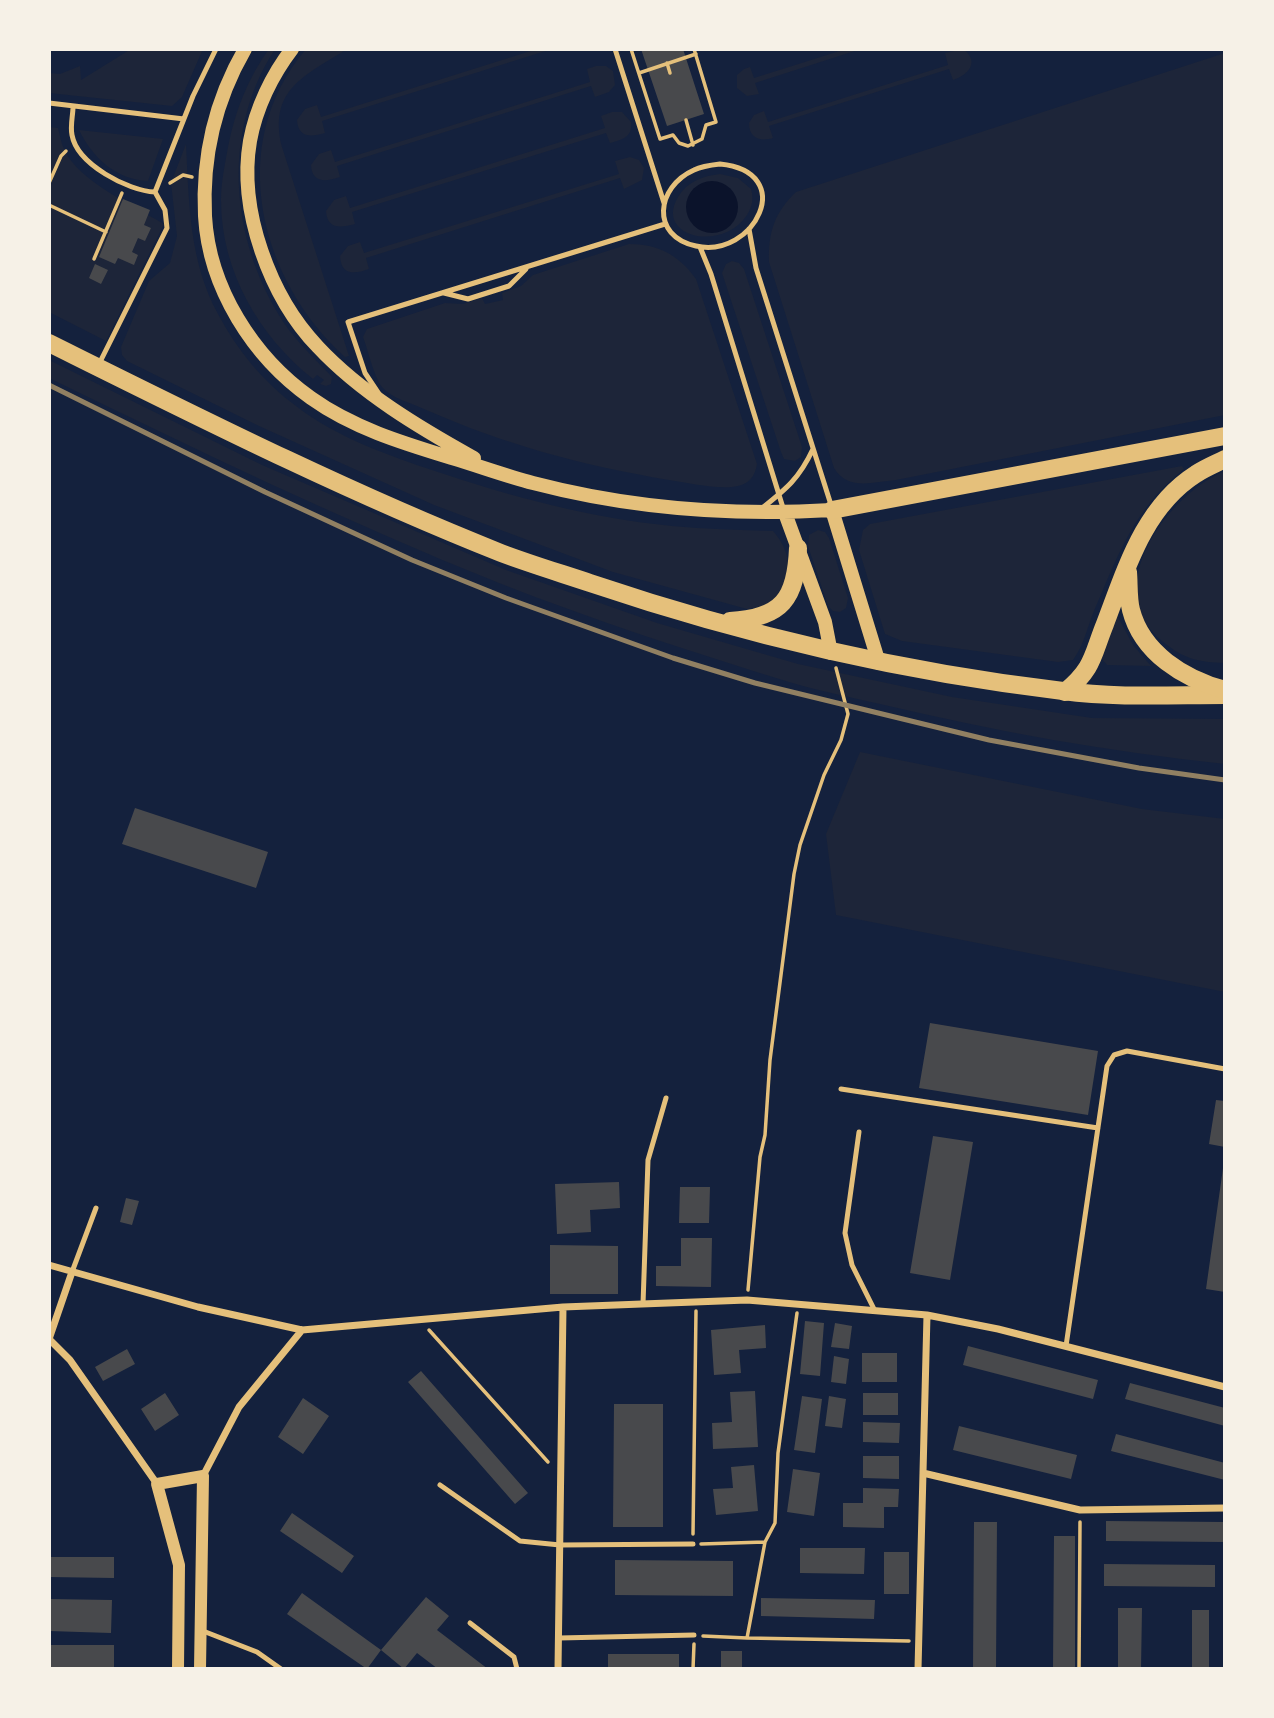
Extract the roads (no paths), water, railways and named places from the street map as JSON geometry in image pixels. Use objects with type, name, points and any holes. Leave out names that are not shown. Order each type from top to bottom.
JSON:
[{"type":"main road","points":[[245,49],[230,76],[216,112],[204,178],[211,258],[237,317],[270,362],[311,397],[338,415],[373,431],[503,474],[576,493],[665,506],[785,513],[832,510],[1225,436]]},
{"type":"main road","points":[[292,49],[266,92],[250,143],[248,188],[259,242],[285,301],[317,346],[345,373],[440,439],[503,474]]},
{"type":"main road","points":[[49,343],[363,494],[503,553],[713,621],[879,663],[1065,692],[1137,695],[1225,692]]},
{"type":"main road","points":[[1065,692],[1082,678],[1093,660],[1141,535],[1154,513],[1196,473],[1225,459]]},
{"type":"main road","points":[[832,510],[879,663]]},
{"type":"main road","points":[[785,513],[825,622],[831,653]]},
{"type":"main road","points":[[713,621],[754,619],[784,602],[795,578],[798,548]]},
{"type":"main road","points":[[1128,567],[1130,607],[1142,637],[1167,663],[1225,692]]},
{"type":"street","points":[[49,1265],[198,1307],[302,1330],[564,1307],[747,1300],[927,1315],[998,1329],[1225,1387]]},
{"type":"street","points":[[72,1272],[49,1339],[69,1360],[158,1484],[179,1565],[177,1669]]},
{"type":"street","points":[[558,1669],[564,1307]]},
{"type":"street","points":[[918,1669],[927,1315]]},
{"type":"street","points":[[200,1669],[203,1476],[239,1407],[302,1330]]},
{"type":"street","points":[[923,1473],[1080,1510],[1225,1508]]},
{"type":"street","points":[[158,1484],[203,1476]]},
{"type":"lane","points":[[155,192],[216,49]]},
{"type":"lane","points":[[615,49],[664,204],[664,224],[675,238],[700,247],[723,246],[734,242],[749,229],[759,214],[764,194],[752,175],[732,166],[706,165],[677,181],[664,204]]},
{"type":"lane","points":[[49,103],[184,119]]},
{"type":"lane","points":[[73,107],[74,141],[93,164],[125,186],[155,192]]},
{"type":"lane","points":[[98,367],[167,228],[165,210],[155,192]]},
{"type":"lane","points":[[385,402],[365,373],[348,322],[664,224]]},
{"type":"lane","points":[[749,229],[756,268],[832,510]]},
{"type":"lane","points":[[700,247],[711,274],[785,513]]},
{"type":"lane","points":[[443,293],[468,299],[509,286],[528,267]]},
{"type":"lane","points":[[759,512],[803,471],[813,449]]},
{"type":"lane","points":[[1066,1346],[1107,1066],[1114,1055],[1127,1051],[1225,1069]]},
{"type":"lane","points":[[841,1089],[1098,1128]]},
{"type":"lane","points":[[643,1304],[648,1160],[666,1098]]},
{"type":"lane","points":[[859,1132],[845,1233],[852,1265],[875,1311]]},
{"type":"lane","points":[[72,1272],[96,1208]]},
{"type":"lane","points":[[440,1485],[520,1541],[560,1545],[693,1544]]},
{"type":"lane","points":[[470,1623],[514,1657],[517,1669]]},
{"type":"lane","points":[[201,1631],[257,1652],[281,1669]]},
{"type":"lane","points":[[559,1638],[694,1635]]},
{"type":"railway","points":[[49,385],[265,492],[412,560],[506,598],[673,658],[755,683],[989,740],[1139,768],[1225,780]]}]
